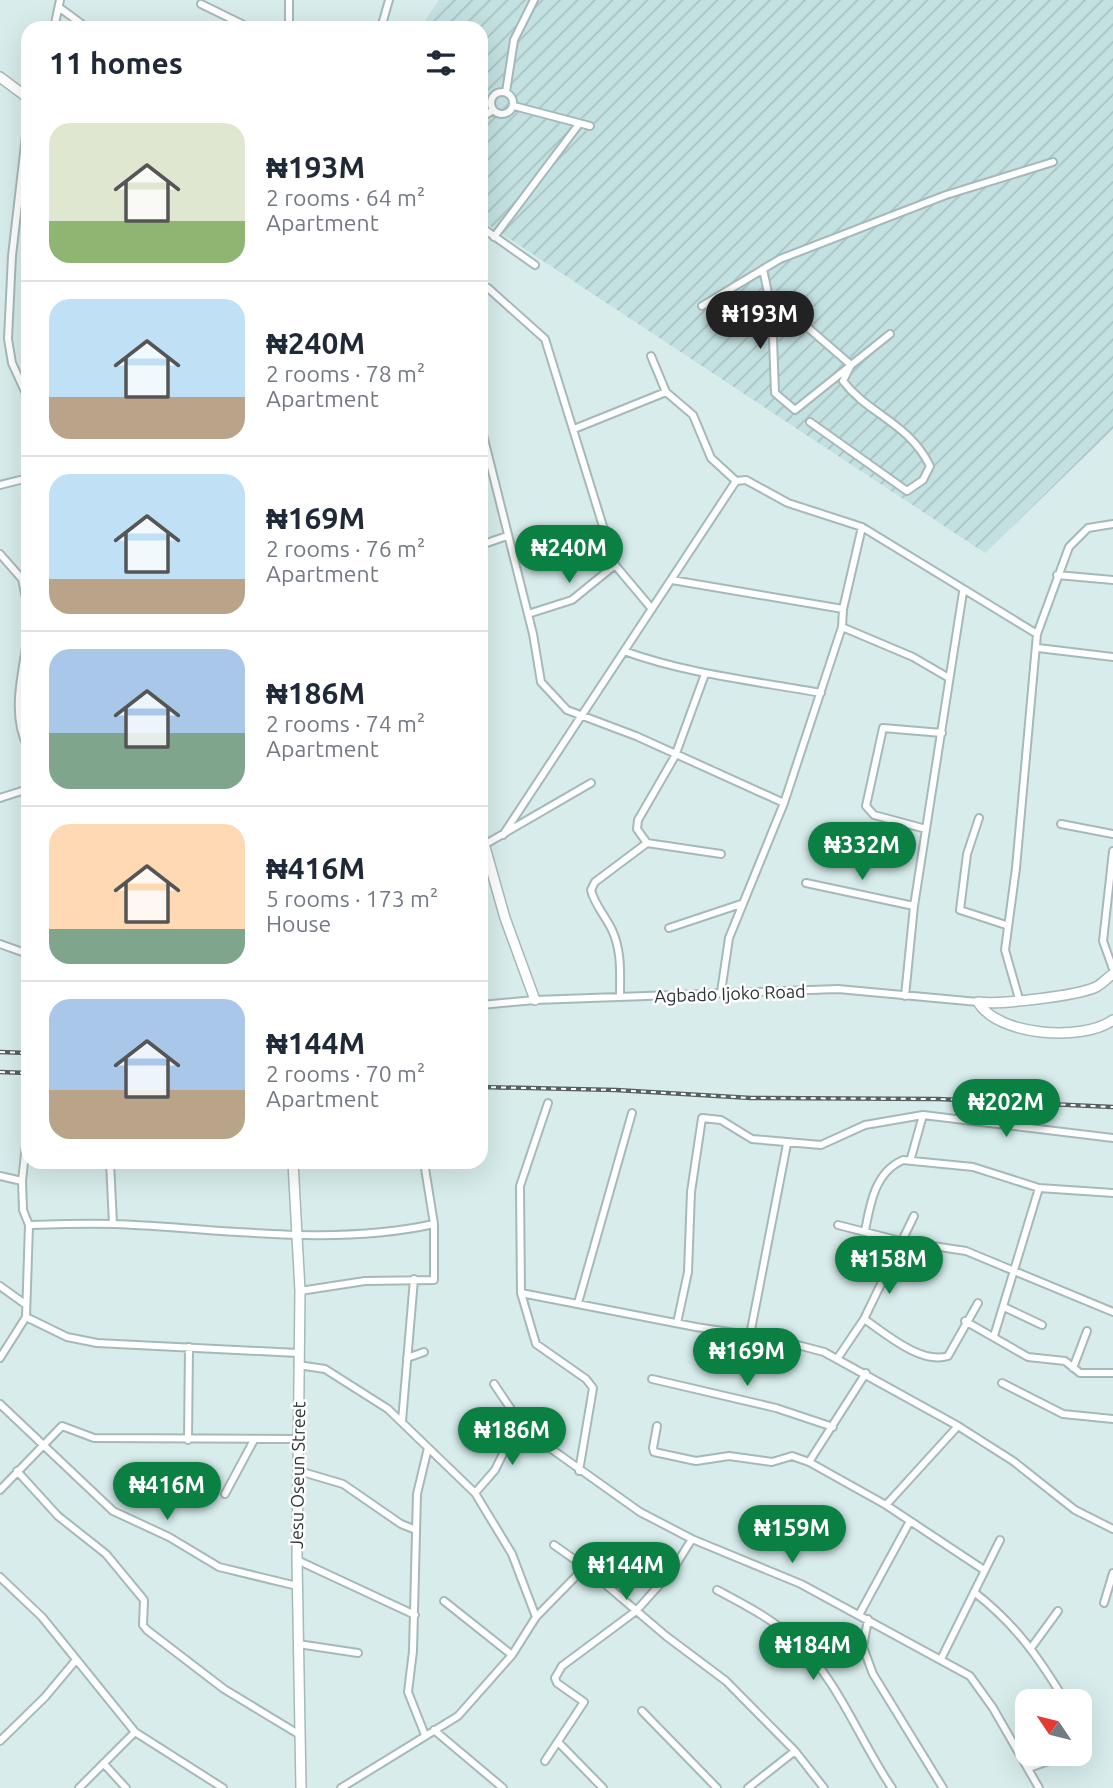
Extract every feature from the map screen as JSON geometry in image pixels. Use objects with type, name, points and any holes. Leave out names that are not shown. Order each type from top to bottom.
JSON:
[{"type":"main road","points":[[0,77],[21,93]]},
{"type":"main road","points":[[488,859],[505,918],[535,1000]]},
{"type":"main road","name":"Agbado Ijoko Road","points":[[978,1002],[994,1004],[1076,993],[1097,987],[1113,971]]},
{"type":"main road","points":[[978,1002],[990,1017],[1051,1034],[1073,1035],[1113,1020]]},
{"type":"main road","name":"Jesu Oseun Street","points":[[294,1169],[300,1292],[296,1560],[301,1788]]},
{"type":"street","points":[[289,0],[289,21]]},
{"type":"street","points":[[383,21],[389,0]]},
{"type":"street","points":[[506,92],[514,40],[534,0]]},
{"type":"street","points":[[56,21],[60,4],[79,21]]},
{"type":"street","points":[[201,4],[236,21]]},
{"type":"street","points":[[506,92],[512,96],[514,106]]},
{"type":"street","points":[[493,110],[493,96],[506,92]]},
{"type":"street","points":[[493,110],[503,114],[514,106]]},
{"type":"street","points":[[514,106],[590,126]]},
{"type":"street","points":[[488,113],[493,110]]},
{"type":"street","points":[[495,237],[579,124]]},
{"type":"street","points":[[702,306],[780,259],[946,195],[1053,162]]},
{"type":"street","points":[[21,178],[12,256],[8,339],[12,363],[21,380]]},
{"type":"street","points":[[488,232],[535,265]]},
{"type":"street","points":[[763,269],[772,312],[775,393],[795,410],[890,334]]},
{"type":"street","points":[[488,288],[545,339],[615,565],[652,609]]},
{"type":"street","points":[[768,293],[851,365]]},
{"type":"street","points":[[651,356],[666,392]]},
{"type":"street","points":[[810,422],[907,491],[923,480],[930,466],[921,447],[884,414],[852,392],[843,381],[851,365]]},
{"type":"street","points":[[574,429],[666,392],[672,394],[693,415],[711,458],[736,481],[746,480],[788,503],[862,527],[963,592],[1037,634]]},
{"type":"street","points":[[488,456],[528,614],[541,682],[559,704],[783,803]]},
{"type":"street","points":[[0,485],[21,480]]},
{"type":"street","points":[[503,835],[579,715],[624,652],[736,481]]},
{"type":"street","points":[[1019,999],[1005,950],[1006,925],[1016,868],[1038,648],[1037,634],[1069,547],[1082,531],[1113,524]]},
{"type":"street","points":[[721,992],[729,938],[783,803],[842,627],[843,608],[862,527]]},
{"type":"street","points":[[488,543],[507,536]]},
{"type":"street","points":[[0,554],[21,578]]},
{"type":"street","points":[[528,614],[572,600],[615,565]]},
{"type":"street","points":[[1058,575],[1113,580]]},
{"type":"street","points":[[672,580],[843,608]]},
{"type":"street","points":[[905,996],[914,906],[963,592]]},
{"type":"street","points":[[842,627],[913,657],[949,678]]},
{"type":"street","points":[[1038,648],[1113,657]]},
{"type":"street","points":[[624,652],[705,674],[821,694]]},
{"type":"street","points":[[705,674],[675,756],[638,820],[637,829],[647,843],[721,855]]},
{"type":"street","points":[[21,682],[21,727]]},
{"type":"street","points":[[926,829],[874,815],[866,806],[883,728],[942,733]]},
{"type":"street","points":[[488,843],[591,783]]},
{"type":"street","points":[[0,798],[21,791]]},
{"type":"street","points":[[979,818],[967,854],[960,910],[1006,925]]},
{"type":"street","points":[[1060,824],[1113,834]]},
{"type":"street","points":[[620,997],[620,958],[614,933],[591,890],[595,882],[647,843]]},
{"type":"street","points":[[1113,851],[1103,941],[1113,971]]},
{"type":"street","points":[[806,883],[914,906]]},
{"type":"street","points":[[669,928],[741,904]]},
{"type":"street","points":[[0,944],[21,952]]},
{"type":"street","name":"Agbado Ijoko Road","points":[[488,1004],[535,1000],[838,989],[978,1002]]},
{"type":"street","points":[[548,1103],[520,1186],[521,1293],[536,1344],[586,1379],[593,1388],[579,1471]]},
{"type":"street","points":[[578,1303],[632,1113]]},
{"type":"street","points":[[677,1323],[688,1272],[691,1192],[702,1118],[721,1120],[752,1139],[787,1144],[821,1145],[865,1125],[923,1115],[1113,1138]]},
{"type":"street","points":[[911,1158],[923,1115]]},
{"type":"street","points":[[750,1335],[787,1144]]},
{"type":"street","points":[[865,1231],[874,1190],[894,1164],[911,1158],[930,1164],[973,1167],[1039,1188],[1113,1193]]},
{"type":"street","points":[[0,1358],[26,1317],[29,1225],[23,1210],[23,1169]]},
{"type":"street","points":[[110,1169],[113,1224]]},
{"type":"street","points":[[300,1292],[365,1281],[434,1279],[434,1224],[425,1169]]},
{"type":"street","points":[[0,1177],[22,1181]]},
{"type":"street","points":[[994,1336],[1016,1271],[1039,1188]]},
{"type":"street","points":[[837,1359],[864,1319],[914,1216]]},
{"type":"street","points":[[29,1225],[113,1224],[360,1234],[434,1224]]},
{"type":"street","points":[[838,1225],[900,1241],[967,1251],[1113,1312]]},
{"type":"street","points":[[402,1421],[414,1279]]},
{"type":"street","points":[[0,1286],[25,1304]]},
{"type":"street","points":[[521,1293],[797,1344],[837,1359],[958,1426],[1013,1461],[1075,1510],[1113,1529]]},
{"type":"street","points":[[864,1319],[922,1353],[942,1358],[948,1356],[965,1321],[978,1303]]},
{"type":"street","points":[[1004,1307],[1042,1325]]},
{"type":"street","points":[[26,1317],[51,1331],[84,1341],[298,1353]]},
{"type":"street","points":[[965,1321],[1028,1357],[1065,1361],[1080,1373],[1094,1376],[1113,1373]]},
{"type":"street","points":[[1073,1368],[1087,1331]]},
{"type":"street","points":[[188,1440],[189,1347]]},
{"type":"street","points":[[407,1358],[424,1352]]},
{"type":"street","points":[[298,1365],[325,1369],[344,1379],[402,1421],[475,1493],[512,1554],[536,1617]]},
{"type":"street","points":[[809,1462],[866,1373]]},
{"type":"street","points":[[652,1380],[776,1408],[833,1427]]},
{"type":"street","points":[[1002,1383],[1063,1414],[1113,1419]]},
{"type":"street","points":[[494,1384],[519,1421],[579,1471],[640,1512],[692,1539],[801,1584],[970,1676],[1040,1788]]},
{"type":"street","points":[[0,1404],[113,1511],[169,1537],[219,1567],[297,1586]]},
{"type":"street","points":[[475,1493],[495,1469],[519,1421]]},
{"type":"street","points":[[0,1490],[62,1426],[94,1438],[299,1439]]},
{"type":"street","points":[[657,1426],[653,1448],[659,1453],[696,1461],[729,1456],[772,1462],[792,1456],[809,1462],[886,1505],[984,1570]]},
{"type":"street","points":[[886,1505],[958,1426]]},
{"type":"street","points":[[225,1494],[254,1440]]},
{"type":"street","points":[[425,1735],[408,1692],[415,1615],[417,1494],[428,1448]]},
{"type":"street","points":[[17,1471],[58,1516],[115,1564],[144,1600],[143,1625],[147,1630],[224,1689],[300,1735]]},
{"type":"street","points":[[299,1471],[343,1484],[401,1524],[416,1530]]},
{"type":"street","points":[[859,1615],[910,1521]]},
{"type":"street","points":[[545,1761],[584,1702],[558,1683],[555,1678],[562,1667],[636,1611],[672,1571],[692,1539]]},
{"type":"street","points":[[941,1659],[1000,1539]]},
{"type":"street","points":[[554,1545],[726,1681],[795,1751],[824,1788]]},
{"type":"street","points":[[296,1560],[415,1615]]},
{"type":"street","points":[[343,1788],[458,1716],[512,1655],[536,1617],[585,1567]]},
{"type":"street","points":[[1104,1603],[1113,1573]]},
{"type":"street","points":[[0,1577],[42,1617],[135,1732],[223,1788]]},
{"type":"street","points":[[717,1590],[758,1611],[799,1643],[827,1678],[868,1753],[892,1788]]},
{"type":"street","points":[[974,1592],[1004,1616],[1031,1648],[1057,1689]]},
{"type":"street","points":[[444,1601],[512,1655]]},
{"type":"street","points":[[1031,1648],[1058,1611]]},
{"type":"street","points":[[868,1619],[863,1647],[873,1674],[943,1788]]},
{"type":"street","points":[[298,1644],[358,1653]]},
{"type":"street","points":[[0,1741],[46,1697],[76,1660]]},
{"type":"street","points":[[642,1712],[717,1788]]},
{"type":"street","points":[[434,1730],[503,1788]]},
{"type":"street","points":[[79,1788],[135,1732]]},
{"type":"street","points":[[559,1743],[603,1788]]},
{"type":"street","points":[[748,1788],[795,1751]]},
{"type":"street","points":[[104,1765],[126,1788]]},
{"type":"street","points":[[1029,1768],[1035,1766]]},
{"type":"shaded area","points":[[439,0],[1113,0],[1113,429],[985,553],[488,225],[488,21],[425,21]]},
{"type":"railway","points":[[0,1052],[21,1053]]},
{"type":"railway","points":[[0,1072],[21,1073]]},
{"type":"railway","points":[[488,1087],[616,1090],[751,1098],[938,1099],[1113,1107]]}]
